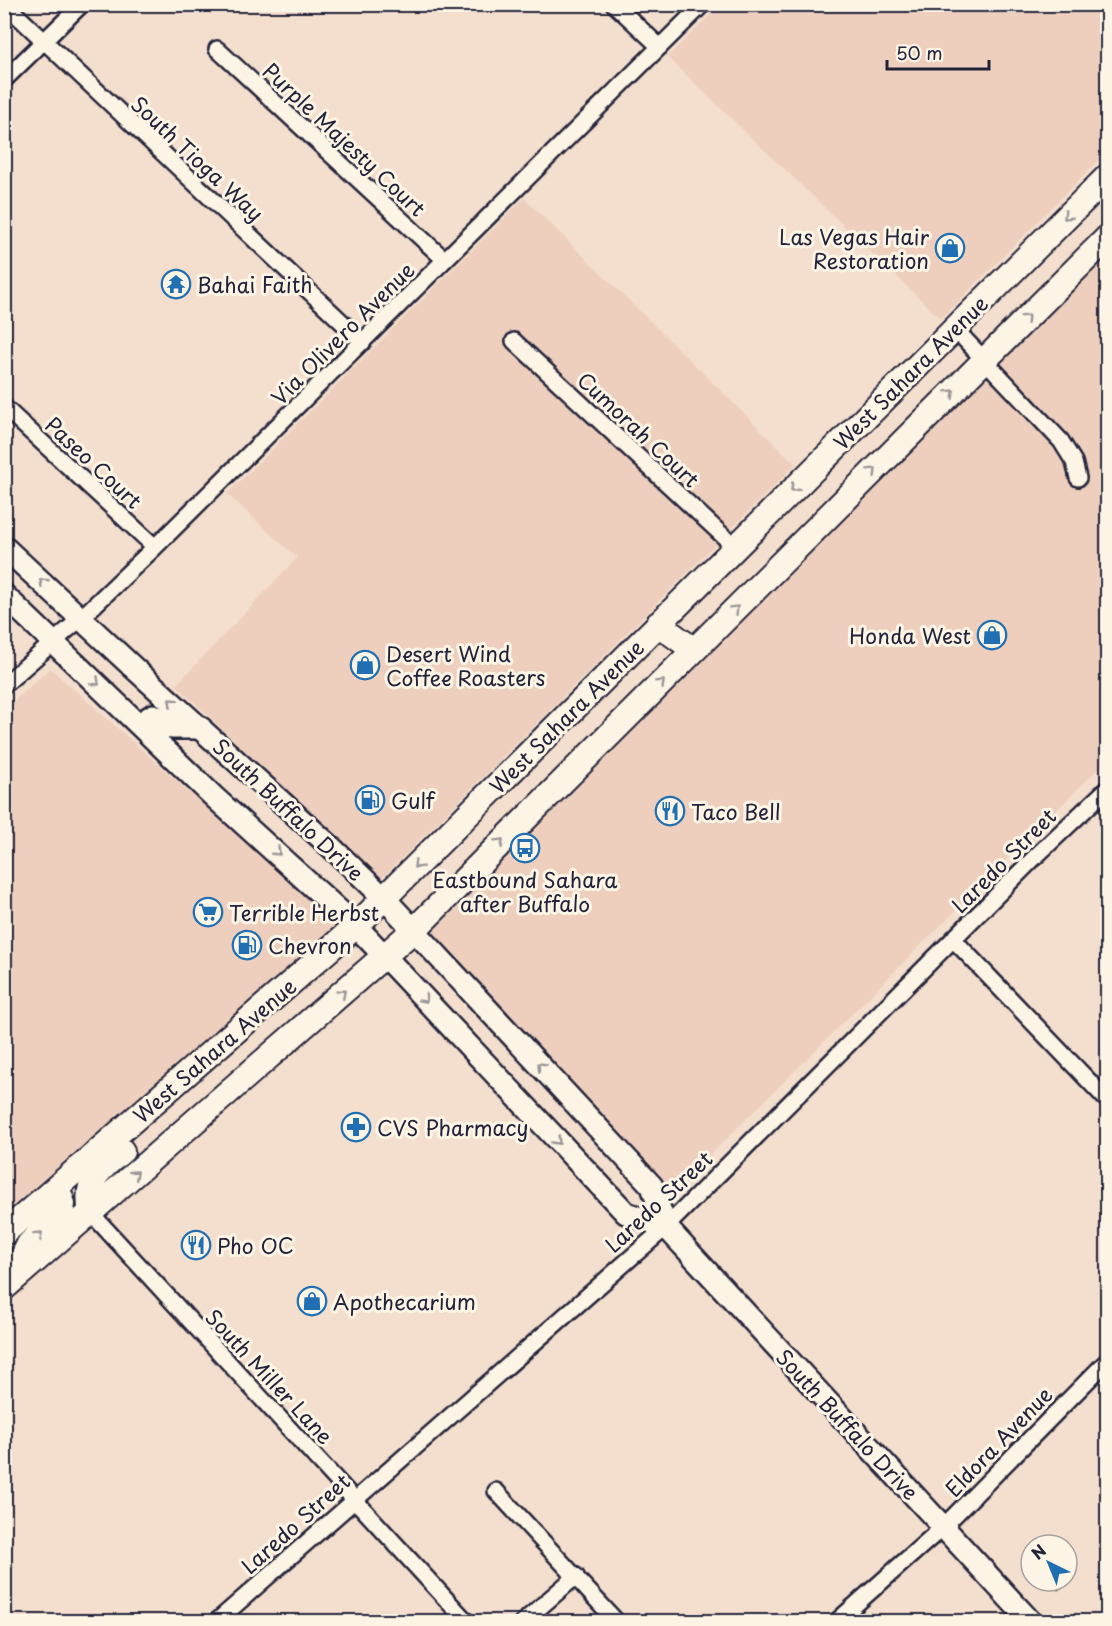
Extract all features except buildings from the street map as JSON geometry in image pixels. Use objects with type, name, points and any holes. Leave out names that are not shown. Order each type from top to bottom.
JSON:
[{"type":"main road","name":"West Sahara Avenue","points":[[4,1233],[356,926],[1107,176]]},
{"type":"main road","name":"West Sahara Avenue","points":[[7,1286],[415,928],[1107,237]]},
{"type":"main road","name":"South Buffalo Drive","points":[[4,547],[323,839],[415,928],[652,1186],[666,1227],[1031,1622]]},
{"type":"main road","name":"South Buffalo Drive","points":[[4,595],[214,797],[356,926],[626,1213],[666,1227]]},
{"type":"main road","points":[[658,624],[694,650]]},
{"type":"main road","points":[[139,724],[153,715],[172,728],[201,728]]},
{"type":"main road","points":[[91,1213],[88,1196],[90,1188],[104,1166],[128,1146],[138,1116]]},
{"type":"main road","points":[[7,1286],[29,1244],[62,1211],[63,1204],[57,1187]]},
{"type":"street","name":"South Tioga Way","points":[[5,4],[363,342]]},
{"type":"street","points":[[4,80],[82,4]]},
{"type":"street","points":[[614,4],[660,47]]},
{"type":"street","name":"Via Olivero Avenue","points":[[4,685],[81,618],[155,548],[703,4]]},
{"type":"street","name":"Purple Majesty Court","points":[[217,49],[445,260]]},
{"type":"street","points":[[954,328],[1061,441],[1074,462],[1078,478]]},
{"type":"street","name":"Cumorah Court","points":[[514,341],[735,547]]},
{"type":"street","name":"Paseo Court","points":[[4,407],[155,548]]},
{"type":"street","name":"Laredo Street","points":[[216,1622],[354,1498],[666,1227],[1107,788]]},
{"type":"street","points":[[953,939],[1107,1101]]},
{"type":"street","name":"South Miller Lane","points":[[91,1213],[466,1622]]},
{"type":"street","name":"Eldora Avenue","points":[[836,1622],[943,1527],[1107,1360]]},
{"type":"street","points":[[496,1491],[618,1622]]},
{"type":"street","points":[[523,1622],[576,1576]]},
{"type":"shaded area","points":[[720,5],[1107,5],[1107,152],[941,319],[667,57]]},
{"type":"shaded area","points":[[524,198],[796,464],[380,880],[176,685],[297,558],[227,494]]},
{"type":"shaded area","points":[[1107,257],[1107,760],[672,1193],[431,933]]},
{"type":"shaded area","points":[[50,668],[338,924],[5,1214],[5,709]]},
{"type":"place","name":"Las Vegas Hair Restoration","points":[[950,248]]},
{"type":"place","name":"Bahai Faith","points":[[176,284]]},
{"type":"place","name":"Honda West","points":[[992,635]]},
{"type":"place","name":"Desert Wind Coffee Roasters","points":[[365,665]]},
{"type":"place","name":"Gulf","points":[[370,800]]},
{"type":"place","name":"Taco Bell","points":[[670,811]]},
{"type":"place","name":"Eastbound Sahara after Buffalo","points":[[525,848]]},
{"type":"place","name":"Terrible Herbst","points":[[208,912]]},
{"type":"place","name":"Chevron","points":[[247,945]]},
{"type":"place","name":"CVS Pharmacy","points":[[356,1127]]},
{"type":"place","name":"Pho OC","points":[[196,1245]]},
{"type":"place","name":"Apothecarium","points":[[312,1301]]}]
